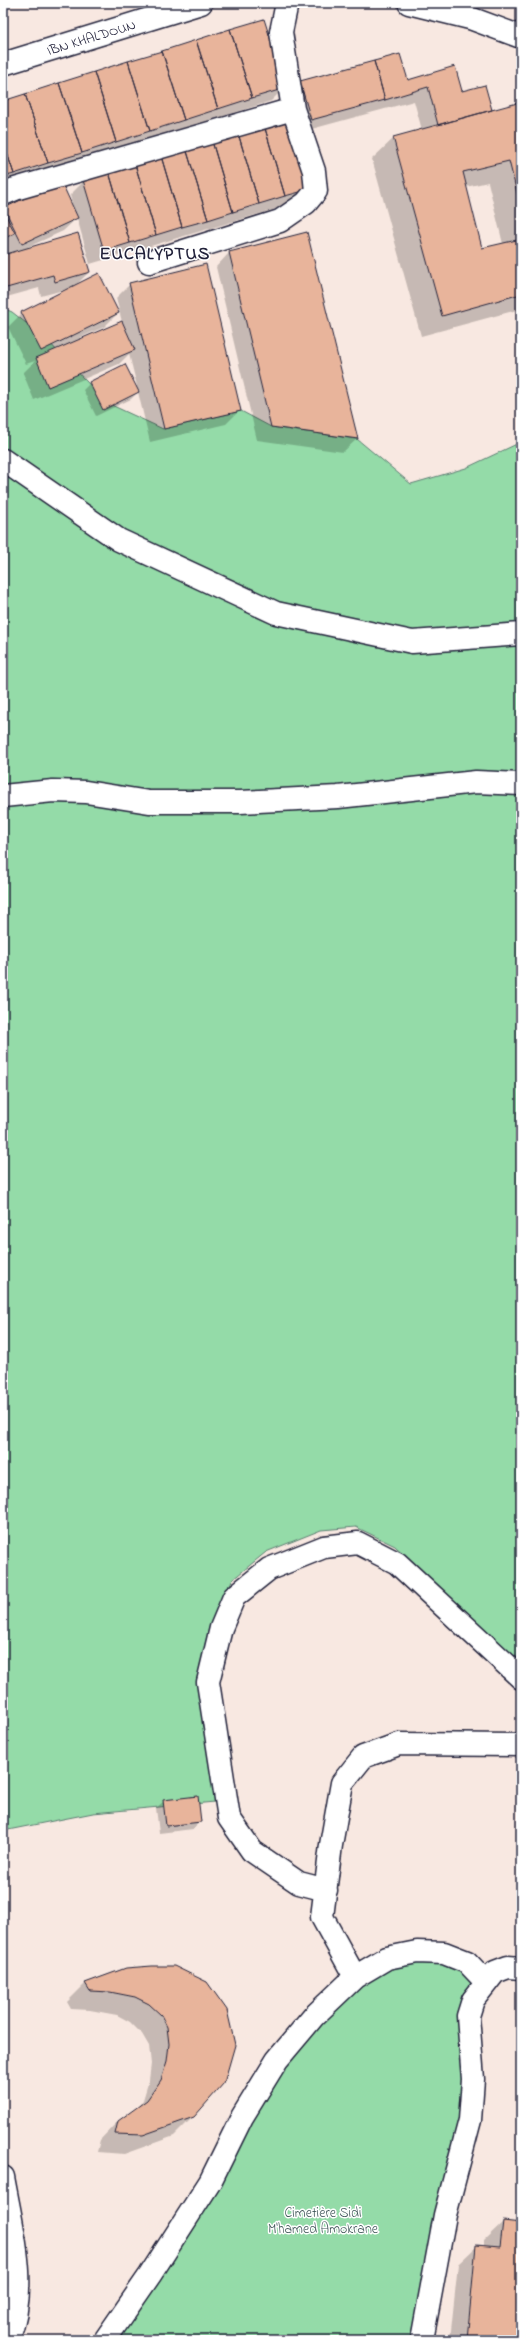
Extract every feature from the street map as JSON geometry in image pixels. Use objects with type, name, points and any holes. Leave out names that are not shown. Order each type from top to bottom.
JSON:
[{"type":"street","name":"IBN KHALDOUN","points":[[3,64],[201,3]]},
{"type":"street","points":[[149,262],[280,221],[306,203],[316,191],[314,171],[292,108],[281,32],[287,3]]},
{"type":"street","points":[[410,3],[470,18],[521,37]]},
{"type":"street","points":[[3,194],[15,189],[292,108]]},
{"type":"street","points":[[3,460],[119,540],[276,614],[412,642],[521,634]]},
{"type":"street","points":[[3,796],[53,791],[86,792],[149,802],[240,802],[338,797],[476,782],[521,784]]},
{"type":"street","points":[[326,1890],[299,1883],[252,1851],[228,1818],[208,1682],[221,1628],[234,1597],[269,1569],[324,1547],[358,1543],[397,1563],[521,1678]]},
{"type":"street","points":[[355,1976],[322,1917],[331,1845],[342,1782],[363,1756],[399,1744],[521,1745]]},
{"type":"street","points":[[105,2340],[150,2275],[210,2182],[242,2117],[277,2060],[314,2016],[355,1976],[387,1958],[417,1952],[444,1953],[466,1962],[486,1982]]},
{"type":"street","points":[[422,2340],[444,2216],[470,2120],[473,2079],[468,2016],[473,2000],[495,1972],[508,1967],[521,1968]]},
{"type":"street","points":[[3,2177],[20,2284],[16,2320],[8,2340]]},
{"type":"green space","points":[[3,308],[12,312],[44,337],[107,403],[163,429],[241,411],[271,427],[357,439],[411,484],[466,468],[521,442],[521,1664],[395,1546],[356,1527],[321,1530],[266,1552],[232,1580],[219,1611],[206,1665],[226,1801],[93,1813],[3,1831]]},
{"type":"green space","name":"Cimetière Sidi M'hamed Amokrane","points":[[417,1952],[486,1982],[473,2000],[473,2079],[422,2340],[105,2340],[242,2117],[355,1977]]},
{"type":"building","points":[[264,19],[286,88],[252,98],[230,29]]},
{"type":"building","points":[[230,29],[252,98],[218,109],[196,40]]},
{"type":"building","points":[[196,40],[218,109],[184,120],[162,51]]},
{"type":"building","points":[[162,51],[184,120],[150,131],[128,61]]},
{"type":"building","points":[[400,54],[408,80],[455,66],[462,91],[485,85],[492,110],[438,125],[428,87],[385,100],[374,61]]},
{"type":"building","points":[[128,61],[150,131],[116,142],[94,72]]},
{"type":"building","points":[[374,61],[385,100],[311,120],[300,81]]},
{"type":"building","points":[[94,72],[116,142],[82,153],[59,83]]},
{"type":"building","points":[[59,83],[82,153],[48,163],[25,94]]},
{"type":"building","points":[[25,94],[48,163],[14,174],[3,141],[3,101]]},
{"type":"building","points":[[521,102],[521,209],[509,161],[463,172],[482,248],[521,239],[521,294],[442,316],[393,137]]},
{"type":"building","points":[[290,118],[311,189],[285,196],[264,125]]},
{"type":"building","points":[[264,125],[285,196],[259,204],[238,133]]},
{"type":"building","points":[[238,133],[259,204],[233,212],[212,141]]},
{"type":"building","points":[[3,141],[14,174],[3,177]]},
{"type":"building","points":[[212,141],[233,212],[208,220],[186,148]]},
{"type":"building","points":[[186,148],[208,220],[182,227],[161,156]]},
{"type":"building","points":[[161,156],[182,227],[156,235],[135,164]]},
{"type":"building","points":[[135,164],[156,235],[130,243],[109,172]]},
{"type":"building","points":[[109,172],[130,243],[104,251],[83,180]]},
{"type":"building","points":[[61,181],[78,218],[22,244],[4,208]]},
{"type":"building","points":[[3,210],[15,233],[3,239]]},
{"type":"building","points":[[307,232],[358,439],[271,427],[229,252]]},
{"type":"building","points":[[78,233],[90,272],[55,282],[53,275],[3,289],[3,255]]},
{"type":"building","points":[[206,264],[241,411],[164,429],[129,283]]},
{"type":"building","points":[[99,273],[119,313],[41,351],[21,312]]},
{"type":"building","points":[[122,321],[135,350],[48,387],[36,358]]},
{"type":"building","points":[[125,364],[139,392],[103,410],[89,382]]},
{"type":"building","points":[[198,1796],[201,1822],[166,1826],[163,1800]]},
{"type":"building","points":[[174,1966],[207,1982],[227,2010],[235,2045],[224,2083],[194,2117],[143,2135],[115,2134],[118,2121],[147,2100],[161,2080],[167,2061],[169,2044],[167,2027],[161,2015],[149,2004],[135,1997],[110,1992],[90,1991],[85,1983],[126,1968]]},
{"type":"building","points":[[503,2221],[521,2223],[521,2340],[467,2340],[476,2245],[500,2247]]},
{"type":"district","name":"EUCALYPTUS","points":[[155,253]]}]
